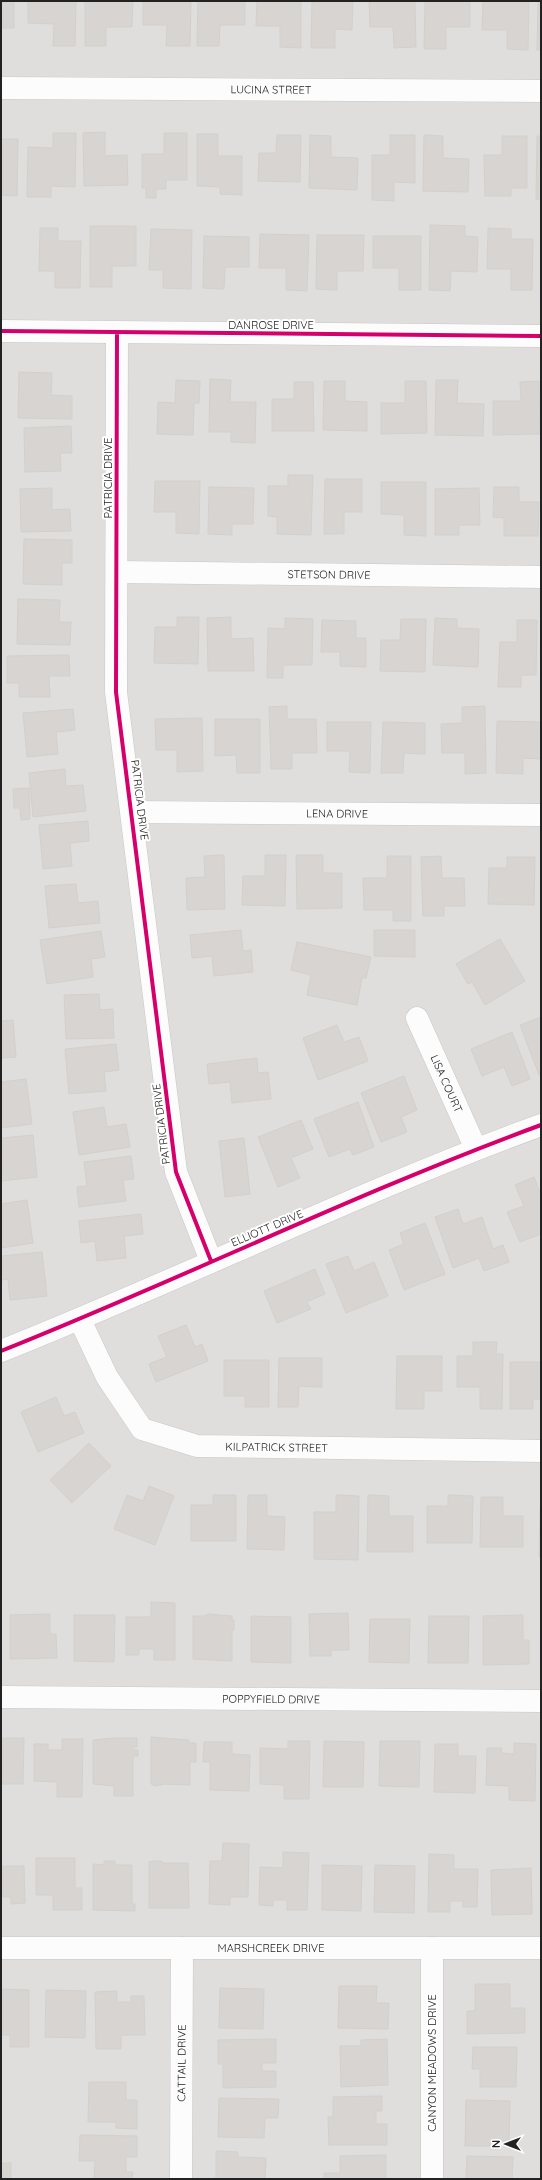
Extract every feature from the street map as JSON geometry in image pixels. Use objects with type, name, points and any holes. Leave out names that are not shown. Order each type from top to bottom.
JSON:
[{"type":"street","name":"LUCINA STREET","points":[[1,88],[541,91]]},
{"type":"street","name":"DANROSE DRIVE","points":[[1,331],[541,336]]},
{"type":"street","name":"PATRICIA DRIVE","points":[[117,333],[118,572],[116,692],[176,1172],[211,1261]]},
{"type":"street","name":"STETSON DRIVE","points":[[118,572],[541,577]]},
{"type":"street","name":"LENA DRIVE","points":[[132,812],[541,815]]},
{"type":"street","name":"LISA COURT","points":[[417,1018],[476,1149]]},
{"type":"street","name":"ELLIOTT DRIVE","points":[[1,1352],[80,1320],[211,1261],[476,1149],[541,1125]]},
{"type":"street","name":"KILPATRICK STREET","points":[[80,1320],[106,1377],[142,1429],[197,1446],[541,1451]]},
{"type":"street","name":"POPPYFIELD DRIVE","points":[[1,1697],[541,1701]]},
{"type":"street","name":"MARSHCREEK DRIVE","points":[[1,1948],[541,1948]]},
{"type":"street","name":"CATTAIL DRIVE","points":[[181,2179],[182,1948]]},
{"type":"street","name":"CANYON MEADOWS DRIVE","points":[[432,1948],[432,2179]]},
{"type":"shaded area","points":[[1,1],[541,1],[541,2179],[1,2179]]},
{"type":"building","points":[[1,1],[14,1],[14,28],[1,28]]},
{"type":"building","points":[[28,1],[76,1],[75,46],[53,46],[54,24],[28,23]]},
{"type":"building","points":[[85,1],[133,1],[132,27],[106,27],[106,46],[85,46]]},
{"type":"building","points":[[143,1],[191,1],[190,46],[166,46],[167,25],[143,25]]},
{"type":"building","points":[[198,1],[245,1],[245,25],[220,25],[219,46],[197,46]]},
{"type":"building","points":[[257,1],[301,1],[301,48],[280,47],[280,26],[256,26]]},
{"type":"building","points":[[353,1],[352,30],[335,29],[335,48],[311,48],[312,2]]},
{"type":"building","points":[[369,1],[415,1],[416,47],[394,48],[393,27],[370,27]]},
{"type":"building","points":[[425,1],[470,1],[470,27],[446,27],[446,49],[424,49]]},
{"type":"building","points":[[483,1],[529,1],[528,50],[507,49],[507,30],[482,30]]},
{"type":"building","points":[[538,1],[541,1],[541,50],[537,50]]},
{"type":"building","points":[[105,132],[105,156],[127,155],[128,185],[84,186],[83,133]]},
{"type":"building","points":[[53,133],[76,133],[75,187],[51,186],[51,197],[27,197],[28,147],[53,148]]},
{"type":"building","points":[[164,133],[187,133],[187,180],[166,180],[166,189],[156,189],[156,198],[146,198],[146,188],[142,188],[142,154],[164,154]]},
{"type":"building","points":[[197,134],[218,134],[218,156],[242,156],[242,195],[220,194],[220,187],[197,186]]},
{"type":"building","points":[[277,135],[301,135],[300,182],[258,181],[259,153],[276,153]]},
{"type":"building","points":[[310,135],[331,136],[331,157],[358,158],[357,190],[309,188]]},
{"type":"building","points":[[390,135],[415,135],[415,183],[394,182],[394,201],[372,200],[372,155],[390,155]]},
{"type":"building","points":[[424,135],[443,136],[443,158],[469,159],[468,192],[423,191]]},
{"type":"building","points":[[502,136],[527,136],[527,188],[511,188],[511,196],[485,196],[484,155],[502,155]]},
{"type":"building","points":[[537,136],[541,136],[541,199],[536,199]]},
{"type":"building","points":[[1,139],[18,139],[17,196],[1,195]]},
{"type":"building","points":[[430,225],[465,226],[465,236],[478,237],[477,272],[451,271],[450,291],[429,290]]},
{"type":"building","points":[[90,226],[136,226],[136,266],[112,266],[112,287],[90,287]]},
{"type":"building","points":[[40,228],[58,228],[58,241],[81,241],[80,288],[55,288],[55,271],[39,271]]},
{"type":"building","points":[[488,228],[511,229],[511,239],[533,239],[532,290],[511,290],[511,269],[487,269]]},
{"type":"building","points":[[151,229],[192,230],[191,289],[163,288],[163,270],[149,270]]},
{"type":"building","points":[[260,234],[309,235],[307,291],[286,290],[286,268],[259,268]]},
{"type":"building","points":[[317,235],[364,235],[363,271],[337,271],[337,290],[316,289]]},
{"type":"building","points":[[204,236],[249,237],[249,267],[225,267],[224,289],[203,288]]},
{"type":"building","points":[[373,236],[421,236],[421,290],[399,290],[399,268],[373,268]]},
{"type":"building","points":[[19,372],[52,373],[51,395],[72,396],[72,419],[18,418]]},
{"type":"building","points":[[210,379],[231,380],[230,402],[256,402],[255,443],[231,442],[231,432],[209,432]]},
{"type":"building","points":[[176,380],[200,381],[199,403],[194,403],[193,435],[157,434],[158,402],[175,403]]},
{"type":"building","points":[[436,380],[458,380],[457,403],[484,404],[483,436],[435,435]]},
{"type":"building","points":[[324,381],[345,381],[345,401],[367,402],[367,431],[323,430]]},
{"type":"building","points":[[405,381],[426,381],[427,433],[381,434],[381,403],[405,403]]},
{"type":"building","points":[[539,381],[540,434],[493,435],[493,401],[521,401],[520,382]]},
{"type":"building","points":[[294,382],[313,382],[314,431],[272,431],[272,399],[294,399]]},
{"type":"building","points":[[71,426],[72,453],[60,453],[61,471],[25,472],[24,428]]},
{"type":"building","points":[[288,475],[313,475],[311,535],[277,534],[277,517],[268,516],[268,486],[288,486]]},
{"type":"building","points":[[325,479],[362,479],[362,512],[344,512],[344,534],[324,534]]},
{"type":"building","points":[[155,481],[200,481],[199,534],[176,533],[176,512],[154,512]]},
{"type":"building","points":[[381,482],[426,482],[426,536],[404,535],[404,515],[381,514]]},
{"type":"building","points":[[209,487],[254,488],[253,524],[232,524],[232,535],[208,534]]},
{"type":"building","points":[[494,487],[519,487],[519,502],[539,502],[538,536],[504,536],[504,518],[493,517]]},
{"type":"building","points":[[52,488],[52,510],[70,509],[71,531],[21,532],[20,489]]},
{"type":"building","points":[[479,488],[480,525],[459,525],[459,535],[435,535],[435,489]]},
{"type":"building","points":[[24,539],[72,540],[72,563],[62,563],[62,585],[23,584]]},
{"type":"building","points":[[18,599],[60,600],[59,622],[71,622],[70,645],[17,644]]},
{"type":"building","points":[[177,617],[199,617],[198,664],[154,663],[155,627],[177,627]]},
{"type":"building","points":[[231,617],[231,639],[253,638],[254,671],[208,671],[207,618]]},
{"type":"building","points":[[285,618],[313,619],[312,665],[283,665],[283,678],[267,678],[268,628],[285,629]]},
{"type":"building","points":[[435,618],[457,619],[457,628],[479,629],[478,667],[433,665]]},
{"type":"building","points":[[401,619],[426,619],[425,672],[380,671],[381,640],[400,640]]},
{"type":"building","points":[[322,620],[356,621],[356,638],[366,638],[366,667],[340,666],[340,652],[321,652]]},
{"type":"building","points":[[517,620],[537,620],[536,675],[521,675],[521,687],[498,687],[500,642],[517,642]]},
{"type":"building","points":[[69,655],[70,676],[49,676],[50,697],[19,697],[19,683],[7,683],[7,656]]},
{"type":"building","points":[[287,706],[287,719],[316,719],[317,753],[292,753],[292,769],[271,769],[269,707]]},
{"type":"building","points":[[485,706],[486,773],[465,774],[465,753],[442,753],[441,724],[462,723],[462,707]]},
{"type":"building","points":[[73,709],[75,730],[56,732],[58,754],[27,757],[23,713]]},
{"type":"building","points":[[202,718],[203,771],[177,772],[177,750],[156,750],[155,719]]},
{"type":"building","points":[[215,719],[260,719],[260,773],[237,773],[236,755],[215,756]]},
{"type":"building","points":[[497,721],[541,722],[541,759],[523,758],[523,774],[496,773]]},
{"type":"building","points":[[327,722],[371,722],[370,773],[349,772],[350,751],[327,751]]},
{"type":"building","points":[[383,722],[425,723],[425,754],[404,753],[403,773],[381,773]]},
{"type":"building","points":[[65,769],[66,786],[83,785],[86,811],[33,817],[29,773]]},
{"type":"building","points":[[29,788],[30,819],[21,820],[20,808],[14,808],[13,789]]},
{"type":"building","points":[[88,821],[89,841],[70,843],[72,866],[43,869],[39,825]]},
{"type":"building","points":[[224,855],[225,909],[187,910],[186,878],[205,877],[204,856]]},
{"type":"building","points":[[265,855],[286,855],[285,906],[242,905],[243,876],[265,876]]},
{"type":"building","points":[[296,855],[323,855],[323,873],[342,873],[342,908],[297,909]]},
{"type":"building","points":[[387,856],[411,856],[411,921],[393,921],[393,910],[364,910],[363,878],[387,878]]},
{"type":"building","points":[[441,856],[442,878],[464,878],[465,906],[444,906],[444,916],[423,916],[421,857]]},
{"type":"building","points":[[507,857],[535,857],[534,905],[488,904],[489,868],[507,868]]},
{"type":"building","points":[[76,884],[78,903],[98,901],[100,923],[49,928],[45,886]]},
{"type":"building","points":[[241,930],[243,951],[251,950],[253,972],[214,976],[212,956],[192,958],[190,935]]},
{"type":"building","points":[[374,930],[415,930],[415,957],[374,956]]},
{"type":"building","points":[[101,931],[105,957],[91,959],[93,977],[47,984],[40,940]]},
{"type":"building","points":[[500,939],[525,981],[485,1005],[472,982],[468,984],[456,964]]},
{"type":"building","points":[[297,942],[371,957],[366,978],[362,978],[357,1005],[307,995],[311,975],[291,970]]},
{"type":"building","points":[[99,994],[100,1010],[113,1009],[114,1038],[66,1039],[64,995]]},
{"type":"building","points":[[541,1017],[541,1074],[539,1075],[520,1025]]},
{"type":"building","points":[[13,1020],[16,1057],[1,1058],[1,1021]]},
{"type":"building","points":[[337,1025],[344,1042],[359,1037],[368,1061],[318,1080],[303,1038]]},
{"type":"building","points":[[512,1032],[530,1079],[512,1086],[504,1067],[482,1076],[471,1049]]},
{"type":"building","points":[[116,1044],[119,1070],[104,1072],[106,1091],[69,1094],[65,1049]]},
{"type":"building","points":[[257,1058],[258,1073],[268,1072],[271,1099],[232,1103],[230,1082],[209,1084],[207,1064]]},
{"type":"building","points":[[404,1076],[417,1110],[401,1117],[407,1132],[381,1142],[361,1093]]},
{"type":"building","points":[[26,1079],[32,1124],[1,1128],[1,1082]]},
{"type":"building","points":[[358,1102],[374,1147],[353,1155],[350,1149],[329,1157],[314,1119]]},
{"type":"building","points":[[104,1107],[107,1127],[126,1124],[130,1147],[79,1155],[73,1112]]},
{"type":"building","points":[[301,1120],[313,1149],[291,1158],[300,1178],[278,1187],[258,1137]]},
{"type":"building","points":[[33,1135],[37,1177],[1,1181],[1,1138]]},
{"type":"building","points":[[244,1138],[250,1194],[225,1197],[219,1141]]},
{"type":"building","points":[[131,1156],[134,1179],[123,1180],[126,1201],[79,1207],[77,1187],[87,1186],[84,1162]]},
{"type":"building","points":[[534,1177],[541,1195],[541,1234],[520,1242],[507,1212],[524,1206],[515,1185]]},
{"type":"building","points":[[27,1200],[33,1243],[1,1248],[1,1204]]},
{"type":"building","points":[[458,1209],[463,1224],[482,1217],[493,1249],[503,1245],[509,1262],[484,1271],[479,1258],[453,1268],[435,1217]]},
{"type":"building","points":[[141,1214],[143,1234],[124,1236],[126,1258],[97,1261],[95,1241],[81,1243],[79,1221]]},
{"type":"building","points":[[425,1223],[445,1274],[404,1290],[389,1250],[404,1244],[400,1233]]},
{"type":"building","points":[[42,1252],[47,1296],[10,1300],[8,1279],[1,1280],[1,1256]]},
{"type":"building","points":[[348,1256],[354,1271],[374,1262],[388,1296],[346,1313],[326,1264]]},
{"type":"building","points":[[315,1269],[325,1294],[307,1302],[311,1309],[277,1323],[264,1291]]},
{"type":"building","points":[[186,1325],[195,1347],[202,1344],[208,1361],[156,1382],[149,1364],[167,1357],[158,1336]]},
{"type":"building","points":[[473,1342],[497,1342],[496,1354],[503,1354],[502,1409],[480,1409],[480,1387],[457,1387],[457,1356],[473,1356]]},
{"type":"building","points":[[397,1356],[442,1356],[442,1391],[424,1391],[424,1409],[396,1409]]},
{"type":"building","points":[[279,1358],[322,1358],[322,1387],[299,1386],[298,1407],[278,1407]]},
{"type":"building","points":[[224,1360],[269,1360],[269,1407],[245,1407],[245,1396],[224,1396]]},
{"type":"building","points":[[510,1362],[541,1362],[541,1399],[533,1399],[533,1409],[510,1409]]},
{"type":"building","points":[[56,1397],[64,1416],[75,1412],[84,1433],[38,1452],[21,1412]]},
{"type":"building","points":[[89,1443],[111,1466],[72,1503],[50,1480]]},
{"type":"building","points":[[149,1486],[174,1496],[155,1545],[114,1529],[127,1495],[143,1501]]},
{"type":"building","points":[[213,1495],[236,1495],[236,1541],[191,1541],[191,1505],[213,1505]]},
{"type":"building","points":[[248,1495],[267,1495],[267,1516],[285,1517],[284,1550],[247,1549]]},
{"type":"building","points":[[336,1495],[359,1496],[358,1560],[314,1559],[314,1512],[336,1512]]},
{"type":"building","points":[[368,1495],[389,1496],[389,1516],[413,1516],[413,1552],[367,1552]]},
{"type":"building","points":[[448,1495],[473,1496],[472,1543],[427,1543],[427,1506],[448,1506]]},
{"type":"building","points":[[481,1497],[503,1497],[503,1516],[523,1516],[523,1547],[480,1547]]},
{"type":"building","points":[[540,1507],[541,1557],[539,1557]]},
{"type":"building","points":[[151,1602],[175,1603],[175,1660],[154,1660],[154,1649],[139,1649],[139,1655],[126,1655],[126,1617],[151,1617]]},
{"type":"building","points":[[348,1613],[349,1650],[331,1650],[331,1656],[310,1656],[309,1614]]},
{"type":"building","points":[[50,1614],[50,1634],[56,1634],[57,1658],[10,1659],[10,1615]]},
{"type":"building","points":[[208,1614],[232,1616],[232,1620],[234,1620],[234,1630],[232,1630],[232,1661],[193,1659],[193,1616],[205,1616]]},
{"type":"building","points":[[74,1615],[115,1615],[114,1662],[74,1661]]},
{"type":"building","points":[[523,1615],[523,1640],[529,1640],[529,1664],[483,1665],[483,1616]]},
{"type":"building","points":[[251,1616],[291,1617],[291,1663],[251,1662]]},
{"type":"building","points":[[429,1616],[469,1616],[468,1663],[428,1663]]},
{"type":"building","points":[[370,1619],[410,1619],[409,1663],[369,1662]]},
{"type":"building","points":[[151,1737],[189,1740],[189,1743],[196,1743],[196,1762],[190,1762],[190,1785],[164,1784],[155,1786],[151,1784]]},
{"type":"building","points":[[1,1738],[24,1738],[23,1784],[1,1784]]},
{"type":"building","points":[[137,1738],[137,1747],[133,1747],[133,1750],[138,1750],[138,1756],[133,1756],[133,1796],[114,1796],[114,1786],[93,1784],[93,1740]]},
{"type":"building","points":[[62,1739],[83,1739],[82,1797],[57,1797],[57,1782],[34,1781],[34,1744],[48,1744],[48,1750],[62,1750]]},
{"type":"building","points":[[288,1741],[310,1741],[309,1799],[284,1799],[284,1785],[260,1784],[260,1748],[288,1749]]},
{"type":"building","points":[[324,1741],[364,1742],[363,1787],[323,1787]]},
{"type":"building","points":[[380,1741],[420,1741],[419,1787],[379,1786]]},
{"type":"building","points":[[204,1742],[232,1742],[232,1754],[250,1755],[249,1791],[210,1790],[210,1762],[203,1762]]},
{"type":"building","points":[[514,1743],[536,1744],[535,1801],[509,1800],[509,1786],[486,1785],[487,1748],[502,1748],[501,1753],[514,1754]]},
{"type":"building","points":[[435,1744],[458,1744],[458,1756],[476,1756],[475,1793],[434,1792]]},
{"type":"building","points":[[223,1843],[249,1844],[248,1897],[230,1897],[230,1905],[209,1904],[210,1861],[222,1861]]},
{"type":"building","points":[[283,1852],[309,1853],[307,1910],[287,1910],[287,1900],[273,1900],[273,1906],[259,1905],[260,1867],[283,1868]]},
{"type":"building","points":[[429,1854],[454,1855],[454,1869],[478,1869],[477,1907],[463,1907],[463,1901],[450,1901],[450,1912],[428,1912]]},
{"type":"building","points":[[36,1858],[75,1858],[75,1888],[82,1888],[82,1910],[53,1910],[53,1895],[36,1895]]},
{"type":"building","points":[[104,1861],[115,1861],[115,1865],[132,1865],[132,1904],[135,1904],[135,1911],[93,1910],[93,1864],[104,1865]]},
{"type":"building","points":[[161,1861],[164,1863],[188,1863],[189,1908],[149,1908],[149,1862]]},
{"type":"building","points":[[322,1865],[362,1866],[361,1911],[322,1910]]},
{"type":"building","points":[[375,1865],[415,1866],[414,1913],[374,1912]]},
{"type":"building","points":[[1,1866],[24,1866],[25,1903],[11,1904],[11,1897],[1,1897]]},
{"type":"building","points":[[531,1868],[532,1914],[492,1915],[491,1870]]},
{"type":"building","points":[[475,1984],[510,1984],[510,2008],[525,2008],[525,2033],[467,2034],[467,2011],[475,2011]]},
{"type":"building","points":[[339,1986],[377,1986],[376,2003],[389,2003],[388,2029],[338,2028]]},
{"type":"building","points":[[220,1988],[264,1989],[263,2029],[219,2028]]},
{"type":"building","points":[[1,1989],[29,1990],[29,2047],[10,2047],[10,2035],[1,2035]]},
{"type":"building","points":[[46,1990],[86,1991],[85,2038],[45,2037]]},
{"type":"building","points":[[117,1991],[117,2002],[131,2002],[131,1996],[144,1996],[145,2035],[121,2035],[121,2049],[96,2049],[95,1992]]},
{"type":"building","points":[[276,2039],[276,2063],[262,2063],[262,2071],[276,2071],[276,2087],[223,2088],[223,2064],[218,2064],[218,2040]]},
{"type":"building","points":[[387,2039],[388,2085],[341,2087],[340,2046],[361,2046],[361,2040]]},
{"type":"building","points":[[473,2047],[517,2047],[516,2087],[480,2087],[480,2069],[472,2069]]},
{"type":"building","points":[[89,2082],[126,2082],[126,2100],[137,2100],[137,2129],[116,2128],[116,2122],[88,2122]]},
{"type":"building","points":[[382,2096],[382,2111],[376,2111],[376,2124],[387,2124],[387,2145],[329,2145],[328,2117],[333,2117],[333,2097]]},
{"type":"building","points":[[219,2098],[279,2099],[278,2118],[265,2118],[264,2138],[218,2137]]},
{"type":"building","points":[[466,2100],[510,2101],[509,2141],[490,2141],[490,2146],[465,2146]]},
{"type":"building","points":[[80,2135],[137,2136],[137,2157],[126,2157],[126,2172],[133,2172],[132,2179],[94,2179],[95,2161],[79,2161]]},
{"type":"building","points":[[216,2151],[238,2152],[238,2157],[266,2158],[265,2179],[216,2179]]},
{"type":"building","points":[[386,2155],[386,2179],[324,2179],[324,2173],[340,2173],[340,2156]]},
{"type":"building","points":[[467,2156],[513,2157],[512,2179],[466,2179]]},
{"type":"building","points":[[1,2163],[11,2163],[11,2179],[1,2179]]},
{"type":"cycle path","points":[[1,331],[541,336]]},
{"type":"cycle path","points":[[117,333],[116,692],[176,1172],[211,1261]]},
{"type":"cycle path","points":[[1,1351],[136,1295],[405,1178],[541,1125]]}]
